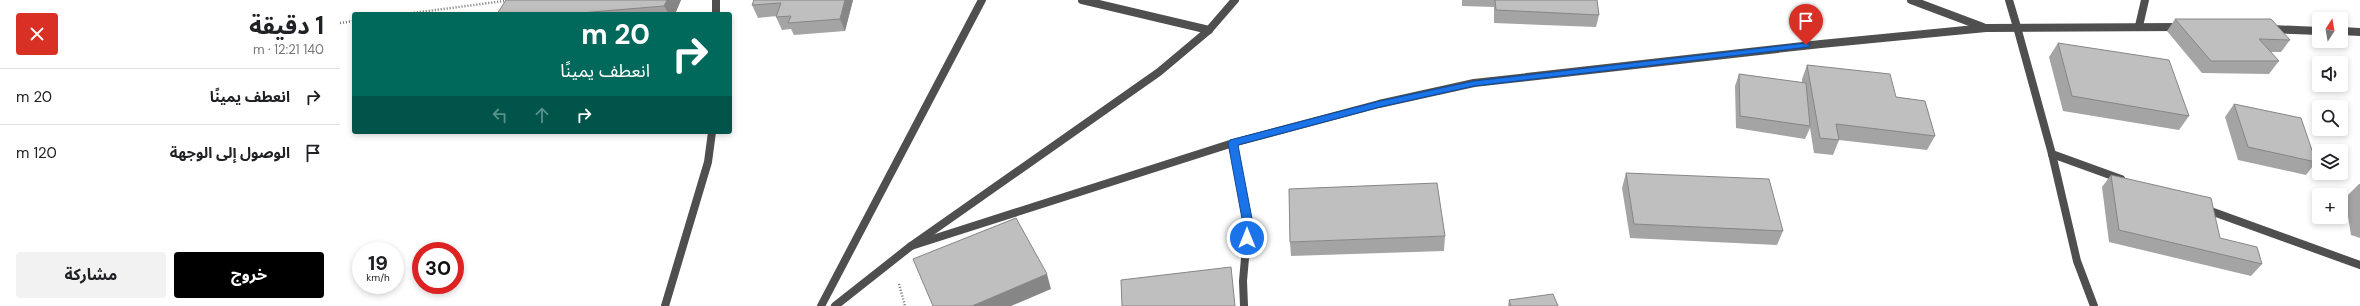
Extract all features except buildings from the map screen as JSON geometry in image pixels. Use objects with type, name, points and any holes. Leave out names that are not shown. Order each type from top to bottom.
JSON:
[{"type":"street","points":[[716,0],[716,12]]},
{"type":"street","points":[[821,306],[982,0]]},
{"type":"street","points":[[1082,0],[1209,30]]},
{"type":"street","points":[[835,306],[911,246],[1159,72],[1209,30],[1235,0]]},
{"type":"street","points":[[1911,0],[1986,28]]},
{"type":"street","points":[[2009,0],[2052,154],[2077,261],[2094,306]]},
{"type":"street","points":[[2139,26],[2145,0]]},
{"type":"street","points":[[911,246],[1233,143],[1380,104],[1474,83],[1814,44],[1986,28],[2139,26],[2186,28]]},
{"type":"street","points":[[2264,29],[2312,30]]},
{"type":"street","points":[[2348,31],[2360,32]]},
{"type":"street","points":[[665,306],[708,162],[712,134]]},
{"type":"street","points":[[1233,143],[1248,224],[1243,281],[1244,306]]},
{"type":"street","points":[[2052,154],[2127,181]]},
{"type":"street","points":[[2195,205],[2360,265]]},
{"type":"path","points":[[419,12],[512,0]]},
{"type":"path","points":[[340,23],[352,21]]},
{"type":"route","points":[[1247,238],[1248,224],[1233,143],[1380,104],[1474,83],[1806,45]]}]
